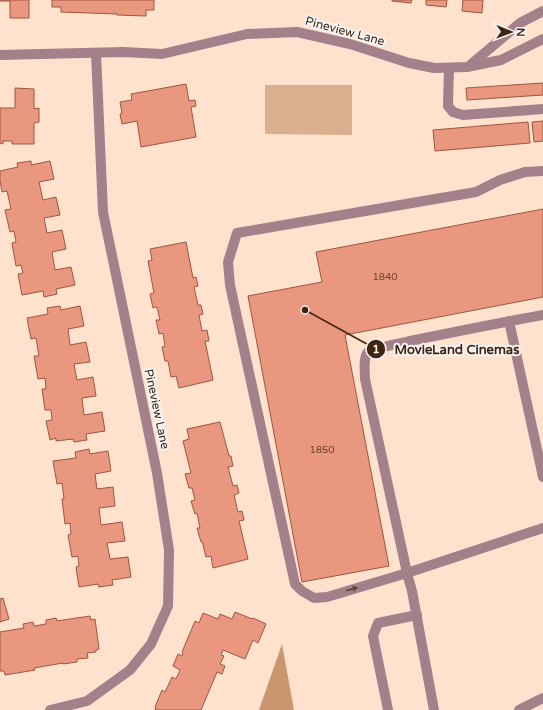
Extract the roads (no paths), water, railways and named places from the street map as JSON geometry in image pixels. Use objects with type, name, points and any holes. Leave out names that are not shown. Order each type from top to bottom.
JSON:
[{"type":"street","points":[[467,67],[520,23],[543,11]]},
{"type":"street","name":"Pineview Lane","points":[[0,55],[123,52],[162,54],[248,34],[297,32],[350,44],[410,63],[434,68],[449,68],[467,67],[501,60],[543,39]]},
{"type":"street","name":"Pineview Lane","points":[[50,710],[87,701],[130,670],[152,644],[168,606],[169,550],[157,473],[103,212],[96,53]]},
{"type":"street","points":[[449,68],[448,106],[453,112],[463,115],[543,109]]},
{"type":"street","points":[[543,171],[525,172],[500,180],[476,192],[237,234],[228,262],[230,285],[295,584],[302,592],[314,598],[327,597],[407,573],[543,528]]},
{"type":"street","points":[[434,710],[412,591],[365,379],[364,364],[366,354],[370,350],[393,344],[543,315]]},
{"type":"street","points":[[509,321],[543,477]]},
{"type":"street","points":[[388,710],[373,636],[378,623],[417,615]]},
{"type":"street","points":[[519,710],[543,698]]},
{"type":"place","name":"MovieLand Cinemas","points":[[305,310]]}]
